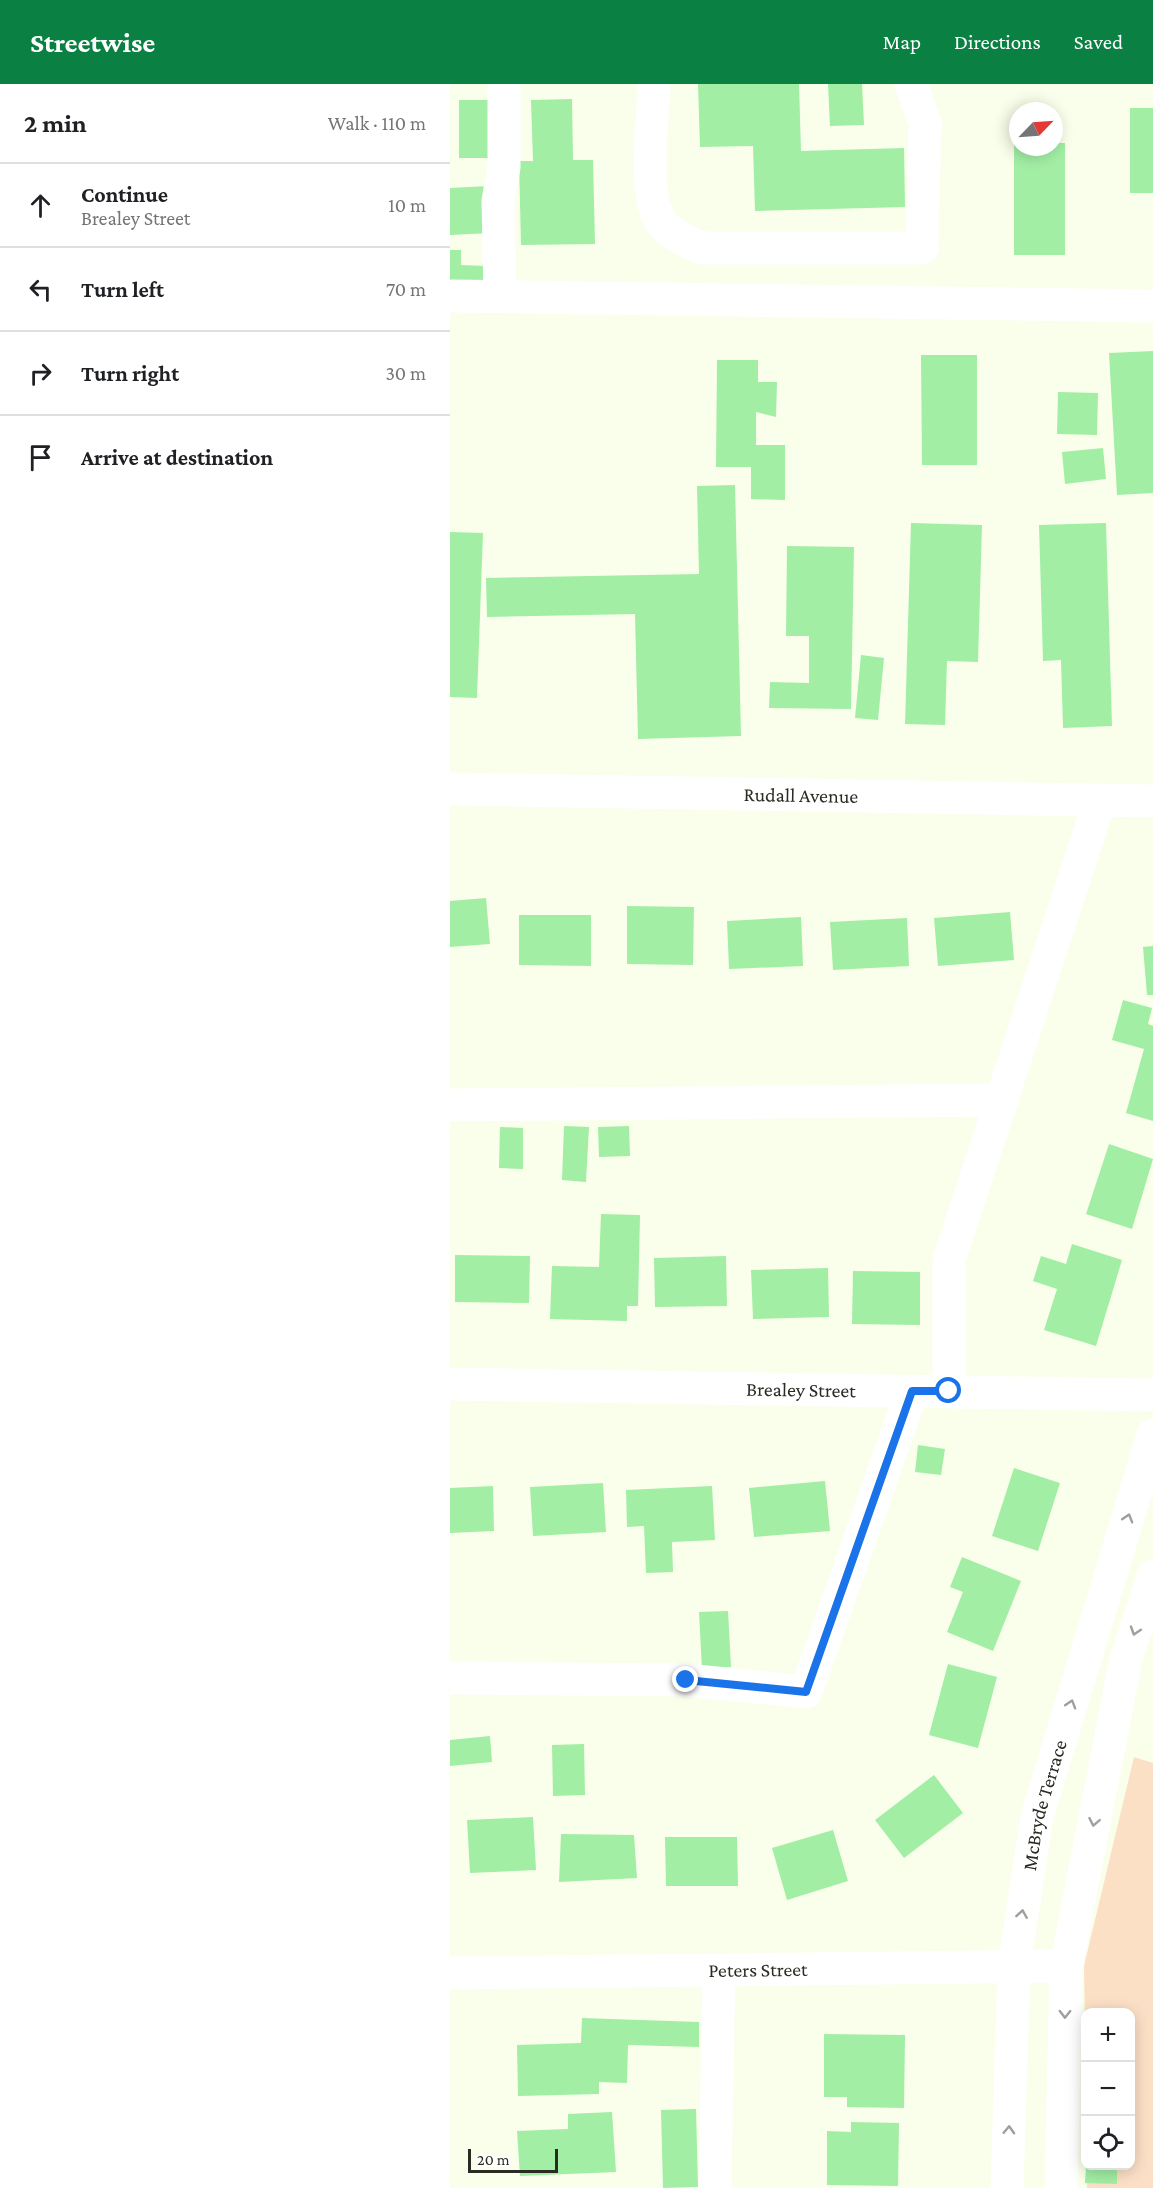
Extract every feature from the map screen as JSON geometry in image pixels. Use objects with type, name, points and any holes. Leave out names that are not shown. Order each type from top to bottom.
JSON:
[{"type":"street","points":[[500,296],[498,201],[504,168],[504,84]]},
{"type":"street","points":[[654,84],[651,196],[658,218],[678,237],[702,248],[922,248],[925,123],[911,84]]},
{"type":"street","points":[[450,296],[1153,306]]},
{"type":"street","name":"Rudall Avenue","points":[[450,789],[1153,801]]},
{"type":"street","points":[[949,1391],[949,1260],[1101,800]]},
{"type":"street","points":[[450,1105],[1003,1100]]},
{"type":"street","name":"Brealey Street","points":[[450,1384],[1153,1395]]},
{"type":"street","points":[[450,1678],[686,1680],[806,1692],[912,1391]]},
{"type":"street","name":"McBryde Terrace","points":[[1007,2188],[1014,1966],[1037,1817],[1153,1435]]},
{"type":"street","points":[[1061,2188],[1066,1966],[1126,1659],[1153,1576]]},
{"type":"street","name":"Peters Street","points":[[450,1973],[1066,1966]]},
{"type":"street","points":[[715,2188],[719,1971]]},
{"type":"shaded area","points":[[1134,1757],[1153,1763],[1153,2188],[1087,2188],[1086,2170],[1135,2170],[1135,2008],[1085,2008],[1084,1966]]},
{"type":"building","points":[[698,84],[799,84],[801,151],[904,148],[905,207],[755,211],[753,146],[700,147]]},
{"type":"building","points":[[828,84],[862,84],[864,125],[830,126]]},
{"type":"building","points":[[572,99],[573,160],[593,160],[595,244],[521,245],[519,161],[533,161],[531,100]]},
{"type":"building","points":[[459,100],[488,100],[488,158],[459,158]]},
{"type":"building","points":[[1130,108],[1153,108],[1153,193],[1130,193]]},
{"type":"building","points":[[1063,143],[1065,143],[1065,255],[1014,255],[1014,156],[1063,156]]},
{"type":"building","points":[[489,186],[491,233],[450,235],[450,188]]},
{"type":"building","points":[[450,250],[461,250],[461,265],[487,266],[486,289],[450,288]]},
{"type":"building","points":[[1153,351],[1153,493],[1117,495],[1109,353]]},
{"type":"building","points":[[921,355],[977,355],[977,465],[922,465]]},
{"type":"building","points":[[717,360],[758,360],[758,382],[777,382],[776,417],[756,412],[756,445],[785,445],[785,500],[751,499],[751,467],[716,467]]},
{"type":"building","points":[[1058,392],[1098,393],[1097,435],[1057,434]]},
{"type":"building","points":[[1103,448],[1106,479],[1065,484],[1062,452]]},
{"type":"building","points":[[735,485],[741,736],[638,739],[635,614],[487,617],[486,578],[699,574],[697,486]]},
{"type":"building","points":[[911,523],[982,525],[978,662],[947,661],[945,725],[905,724]]},
{"type":"building","points":[[1106,523],[1112,726],[1063,728],[1061,660],[1043,661],[1039,525]]},
{"type":"building","points":[[450,532],[483,533],[477,698],[450,697]]},
{"type":"building","points":[[787,546],[854,547],[851,709],[769,708],[770,682],[809,683],[809,636],[786,636]]},
{"type":"building","points":[[861,655],[884,658],[878,720],[855,718]]},
{"type":"building","points":[[486,898],[490,944],[450,947],[450,901]]},
{"type":"building","points":[[627,906],[694,907],[693,965],[627,964]]},
{"type":"building","points":[[1010,912],[1014,960],[938,966],[934,918]]},
{"type":"building","points":[[519,915],[591,915],[591,966],[519,965]]},
{"type":"building","points":[[801,917],[803,966],[729,969],[727,921]]},
{"type":"building","points":[[907,918],[909,966],[833,970],[830,922]]},
{"type":"building","points":[[1153,946],[1153,995],[1147,995],[1143,947]]},
{"type":"building","points":[[1123,1000],[1152,1008],[1148,1024],[1153,1026],[1153,1121],[1126,1113],[1144,1049],[1112,1040]]},
{"type":"building","points":[[564,1126],[589,1127],[586,1182],[562,1180]]},
{"type":"building","points":[[629,1126],[630,1156],[599,1157],[598,1127]]},
{"type":"building","points":[[500,1127],[523,1128],[523,1169],[499,1168]]},
{"type":"building","points":[[1109,1144],[1153,1159],[1132,1229],[1086,1214]]},
{"type":"building","points":[[601,1214],[640,1215],[638,1306],[627,1306],[627,1321],[550,1319],[552,1266],[599,1267]]},
{"type":"building","points":[[1072,1244],[1122,1260],[1096,1346],[1044,1330],[1057,1289],[1033,1281],[1041,1256],[1066,1264]]},
{"type":"building","points":[[455,1255],[530,1256],[529,1303],[455,1302]]},
{"type":"building","points":[[726,1256],[727,1306],[655,1307],[654,1258]]},
{"type":"building","points":[[828,1268],[829,1317],[753,1319],[751,1270]]},
{"type":"building","points":[[853,1271],[920,1272],[920,1325],[852,1324]]},
{"type":"building","points":[[918,1445],[945,1449],[941,1475],[915,1472]]},
{"type":"building","points":[[1014,1468],[1060,1483],[1038,1551],[992,1536]]},
{"type":"building","points":[[825,1481],[830,1531],[754,1537],[749,1488]]},
{"type":"building","points":[[603,1483],[606,1532],[533,1536],[530,1487]]},
{"type":"building","points":[[493,1486],[494,1531],[450,1533],[450,1488]]},
{"type":"building","points":[[712,1486],[715,1540],[672,1542],[673,1572],[646,1573],[644,1526],[627,1527],[626,1490]]},
{"type":"building","points":[[962,1557],[1021,1581],[993,1651],[947,1632],[963,1592],[950,1587]]},
{"type":"building","points":[[728,1611],[731,1667],[702,1669],[699,1612]]},
{"type":"building","points":[[948,1664],[997,1677],[978,1748],[929,1735]]},
{"type":"building","points":[[490,1736],[492,1762],[450,1766],[450,1740]]},
{"type":"building","points":[[584,1744],[585,1795],[553,1796],[552,1745]]},
{"type":"building","points":[[934,1775],[963,1813],[904,1858],[875,1820]]},
{"type":"building","points":[[533,1817],[536,1870],[470,1873],[467,1820]]},
{"type":"building","points":[[833,1830],[848,1881],[787,1900],[772,1848]]},
{"type":"building","points":[[561,1834],[634,1835],[637,1878],[559,1882]]},
{"type":"building","points":[[665,1837],[737,1837],[738,1886],[666,1886]]},
{"type":"building","points":[[582,2018],[699,2022],[699,2047],[628,2045],[627,2083],[599,2082],[599,2094],[518,2096],[517,2045],[581,2043]]},
{"type":"building","points":[[824,2034],[905,2035],[904,2108],[847,2107],[847,2097],[824,2097]]},
{"type":"building","points":[[696,2109],[698,2187],[663,2188],[661,2110]]},
{"type":"building","points":[[612,2112],[616,2172],[520,2176],[517,2131],[568,2129],[568,2114]]},
{"type":"building","points":[[851,2122],[899,2123],[898,2186],[827,2185],[827,2131],[851,2132]]},
{"type":"building","points":[[1086,2170],[1117,2170],[1117,2184],[1085,2183]]},
{"type":"route","points":[[686,1680],[806,1692],[912,1391],[949,1391]]}]
